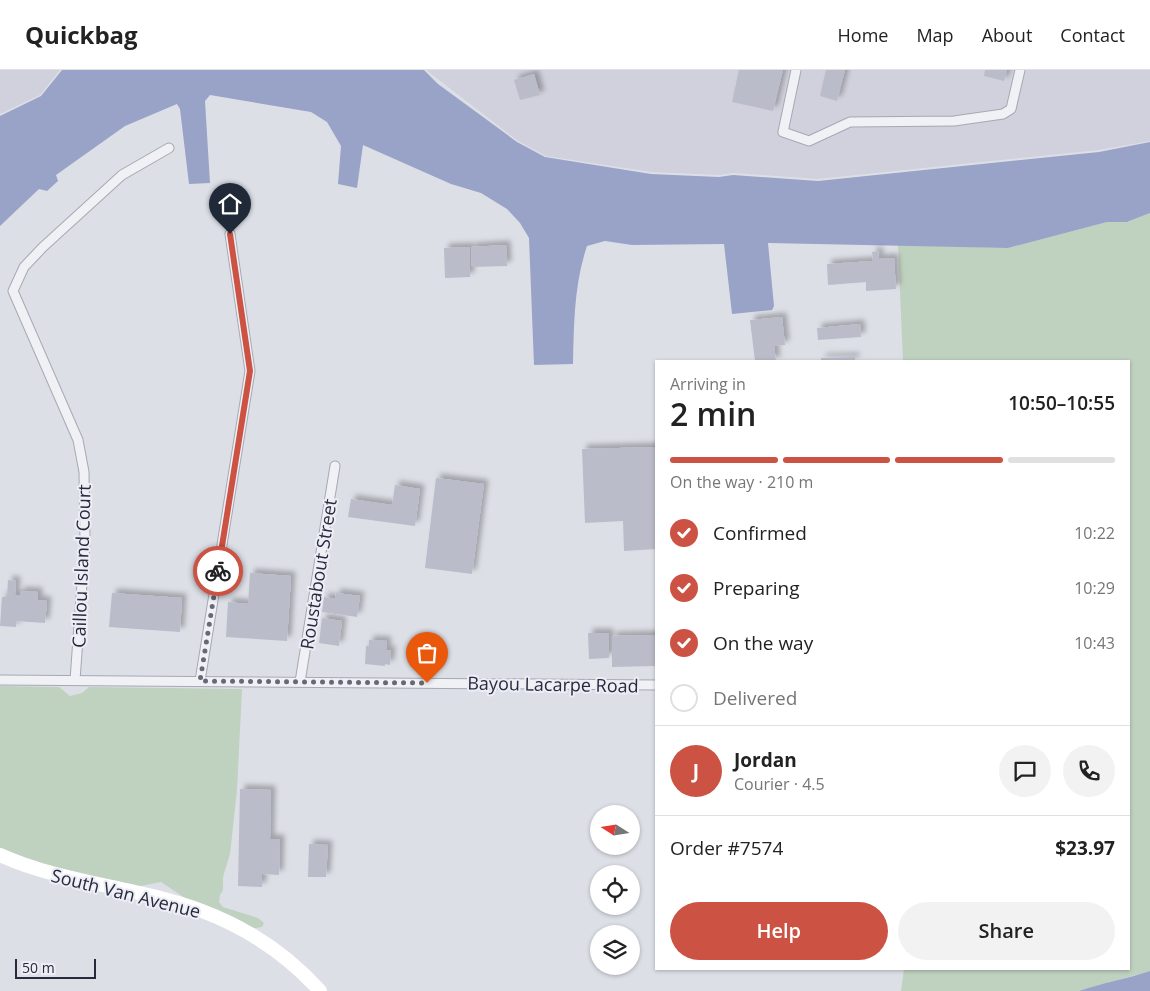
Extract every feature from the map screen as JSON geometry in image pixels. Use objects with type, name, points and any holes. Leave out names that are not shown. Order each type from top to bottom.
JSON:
[{"type":"main road","name":"South Van Avenue","points":[[0,855],[62,877],[200,910],[261,939],[320,991]]},
{"type":"street","points":[[796,70],[782,132],[809,141],[850,122],[954,121],[1003,114],[1011,109],[1020,70]]},
{"type":"street","name":"Caillou Island Court","points":[[75,680],[84,542],[84,472],[78,440],[13,291],[24,267],[43,247],[122,175],[169,148]]},
{"type":"street","points":[[200,681],[250,371],[230,234]]},
{"type":"street","name":"Roustabout Street","points":[[300,682],[335,466]]},
{"type":"street","name":"Bayou Lacarpe Road","points":[[0,680],[655,685]]},
{"type":"shaded area","points":[[0,70],[60,70],[40,95],[0,114]]},
{"type":"shaded area","points":[[426,70],[1150,70],[1150,141],[1099,150],[818,179],[733,173],[719,175],[651,172],[546,156],[518,141]]},
{"type":"green space","points":[[1150,213],[1150,971],[1079,991],[901,991],[904,970],[1130,970],[1130,360],[903,360],[898,245],[1008,248],[1107,222],[1128,222]]},
{"type":"green space","points":[[0,686],[59,687],[70,696],[82,693],[89,687],[242,689],[237,790],[230,854],[223,877],[223,890],[219,902],[223,907],[258,918],[264,923],[262,927],[250,929],[188,900],[161,882],[135,887],[38,864],[0,848]]},
{"type":"water","points":[[62,70],[424,70],[438,84],[517,142],[545,157],[651,174],[719,177],[733,175],[818,181],[1099,152],[1150,142],[1150,213],[1127,222],[1107,222],[1008,248],[768,243],[774,306],[772,310],[732,314],[724,244],[632,245],[605,241],[587,246],[579,275],[573,364],[534,365],[529,238],[520,223],[507,209],[481,193],[451,184],[363,145],[357,188],[338,184],[341,146],[327,122],[311,112],[210,95],[205,101],[210,183],[189,184],[180,109],[177,104],[125,126],[56,175],[58,181],[47,191],[39,189],[0,226],[0,116],[41,96]]},
{"type":"water","points":[[1150,971],[1150,991],[1079,991],[1096,986]]},
{"type":"building","points":[[739,70],[783,70],[773,111],[732,102]]},
{"type":"building","points":[[826,70],[845,70],[837,101],[820,96]]},
{"type":"building","points":[[985,70],[1007,70],[1004,81],[984,76]]},
{"type":"building","points":[[534,74],[540,95],[520,100],[514,80]]},
{"type":"building","points":[[506,245],[507,266],[472,267],[471,247]]},
{"type":"building","points":[[470,247],[470,277],[445,278],[444,248]]},
{"type":"building","points":[[878,251],[879,259],[894,258],[896,289],[866,291],[866,282],[828,285],[827,264],[873,261],[872,252]]},
{"type":"building","points":[[782,317],[785,345],[774,346],[776,360],[755,360],[750,320]]},
{"type":"building","points":[[860,324],[861,337],[818,340],[817,328]]},
{"type":"building","points":[[855,357],[855,360],[821,360],[821,358]]},
{"type":"building","points":[[655,447],[655,549],[624,551],[623,521],[585,523],[582,449]]},
{"type":"building","points":[[436,478],[484,484],[472,574],[425,568]]},
{"type":"building","points":[[395,485],[420,489],[415,526],[348,517],[351,499],[392,505]]},
{"type":"building","points":[[250,573],[291,576],[287,641],[226,637],[228,602],[248,604]]},
{"type":"building","points":[[8,580],[16,581],[15,595],[20,595],[20,591],[38,592],[38,600],[47,601],[45,623],[16,621],[16,627],[0,626],[2,597],[7,597]]},
{"type":"building","points":[[112,593],[182,598],[180,632],[109,627]]},
{"type":"building","points":[[336,593],[360,596],[357,617],[322,612],[324,597],[335,599]]},
{"type":"building","points":[[322,618],[342,621],[339,646],[319,643]]},
{"type":"building","points":[[588,633],[609,633],[609,658],[589,659]]},
{"type":"building","points":[[655,635],[655,666],[612,667],[612,636]]},
{"type":"building","points":[[369,640],[387,641],[386,650],[391,650],[390,665],[365,664],[366,646],[369,646]]},
{"type":"building","points":[[240,789],[271,790],[270,839],[280,839],[279,875],[262,874],[262,887],[238,886]]},
{"type":"building","points":[[309,844],[328,845],[326,877],[308,877]]},
{"type":"way so far","points":[[218,571],[200,681],[427,683]]},
{"type":"route","points":[[218,571],[250,371],[244,319],[230,234]]}]
